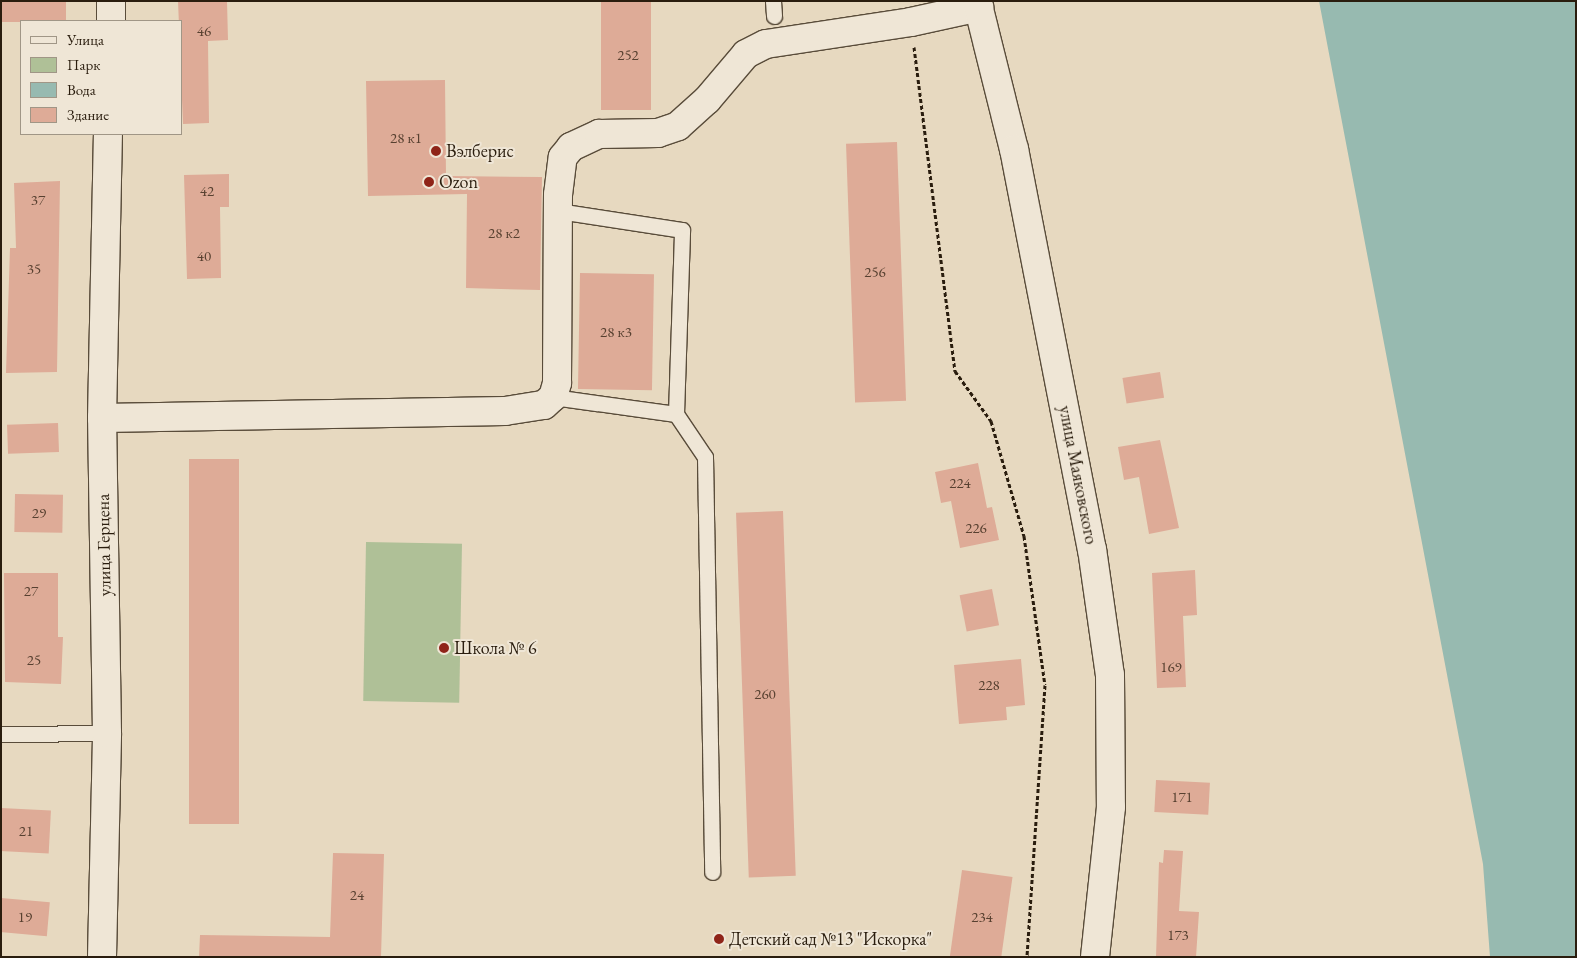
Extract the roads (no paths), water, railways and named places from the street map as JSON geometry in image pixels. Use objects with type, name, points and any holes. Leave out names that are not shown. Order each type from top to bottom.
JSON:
[{"type":"street","points":[[111,1],[111,20]]},
{"type":"street","points":[[102,418],[505,411],[544,406],[553,397],[558,333],[558,211],[563,157],[581,139],[624,132],[658,133],[678,126],[707,100],[746,54],[766,44],[911,22],[978,4]]},
{"type":"street","name":"улица Маяковского","points":[[978,4],[1016,158],[1092,549],[1110,675],[1111,807],[1095,957]]},
{"type":"street","name":"улица Герцена","points":[[102,957],[107,733],[102,418],[108,135]]},
{"type":"lane","points":[[558,211],[682,230],[676,414],[705,457],[712,872]]},
{"type":"lane","points":[[553,397],[676,414]]},
{"type":"lane","points":[[1,734],[107,733]]},
{"type":"water","points":[[1319,1],[1576,1],[1576,957],[1490,957],[1483,864]]},
{"type":"place","name":"Вэлберис","points":[[436,151]]},
{"type":"place","name":"Ozon","points":[[429,182]]},
{"type":"place","name":"Школа № 6","points":[[444,648]]},
{"type":"place","name":"Детский сад №13 \"Искорка\"","points":[[719,939]]}]
